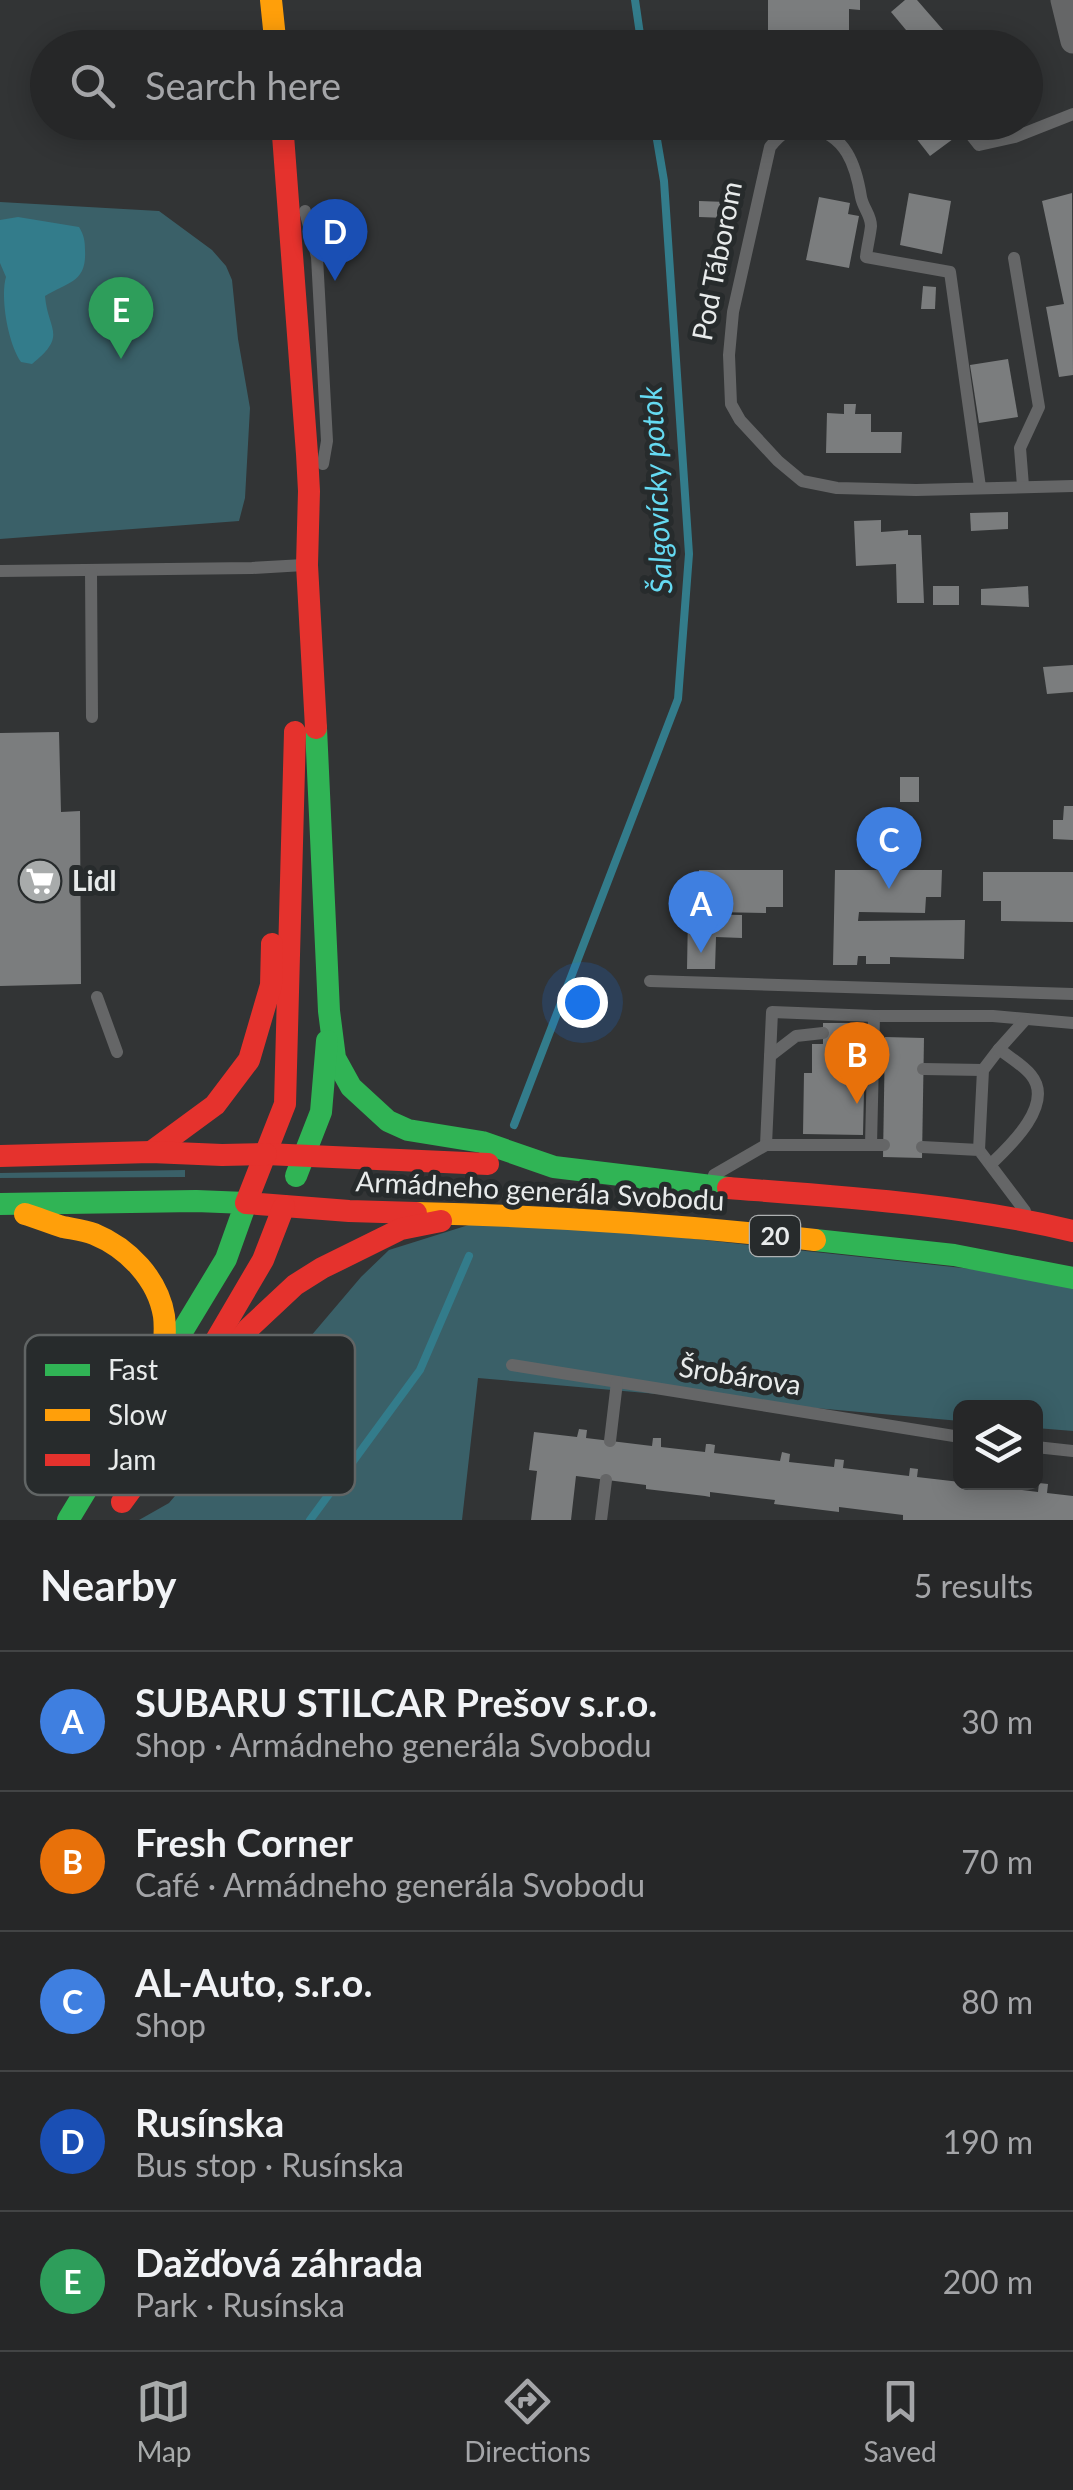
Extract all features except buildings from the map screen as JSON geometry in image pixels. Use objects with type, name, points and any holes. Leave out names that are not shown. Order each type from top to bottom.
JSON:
[{"type":"main road","name":"20","points":[[246,1203],[285,1104],[294,741],[307,565],[306,454],[284,140]]},
{"type":"main road","name":"20","points":[[307,565],[329,1011]]},
{"type":"main road","points":[[151,1152],[215,1105],[249,1060],[271,985],[275,803],[294,741]]},
{"type":"main road","points":[[220,1335],[263,1260],[321,1112],[329,1011]]},
{"type":"main road","name":"Armádneho generála Svobodu","points":[[329,1011],[335,1058],[351,1087],[388,1121],[408,1130],[482,1142],[554,1167],[696,1185],[894,1201],[1032,1221],[1073,1231]]},
{"type":"main road","points":[[0,1156],[266,1154],[554,1167]]},
{"type":"main road","name":"Armádneho generála Svobodu","points":[[0,1205],[196,1201],[714,1229],[954,1254],[1073,1278]]},
{"type":"main road","points":[[180,1335],[232,1246],[246,1203]]},
{"type":"main road","points":[[0,1205],[90,1232],[119,1248],[142,1269],[161,1301],[165,1335]]},
{"type":"main road","points":[[244,1335],[294,1285],[322,1268],[400,1229],[474,1214]]},
{"type":"main road","points":[[68,1520],[83,1495]]},
{"type":"street","points":[[1063,0],[1073,41]]},
{"type":"lane","points":[[1043,126],[1073,114]]},
{"type":"lane","name":"Pod Táborom","points":[[776,140],[770,147],[733,312],[729,355],[731,404],[740,420],[778,462],[802,480],[837,488],[1073,486]]},
{"type":"lane","name":"Pod Táborom","points":[[836,140],[850,156],[861,186],[861,200],[872,221],[866,257],[950,272],[980,488]]},
{"type":"lane","points":[[975,140],[979,145],[1002,140]]},
{"type":"lane","points":[[1014,258],[1038,408],[1020,448],[1023,486]]},
{"type":"lane","points":[[0,571],[307,565]]},
{"type":"lane","points":[[91,571],[92,717]]},
{"type":"lane","points":[[650,980],[1073,994]]},
{"type":"lane","points":[[97,997],[117,1052]]},
{"type":"lane","points":[[766,1145],[772,1012],[993,1016],[1073,1023]]},
{"type":"lane","points":[[696,1185],[766,1145],[877,1145],[874,1016]]},
{"type":"lane","points":[[1025,1020],[984,1070],[979,1150],[1032,1221]]},
{"type":"lane","points":[[770,1056],[796,1036],[823,1033]]},
{"type":"lane","points":[[858,1034],[873,1034]]},
{"type":"lane","points":[[991,1164],[1018,1138],[1036,1108],[1037,1085],[1031,1074],[999,1049]]},
{"type":"lane","points":[[924,1069],[984,1070]]},
{"type":"lane","points":[[922,1147],[979,1150]]},
{"type":"lane","name":"Šrobárova","points":[[512,1365],[953,1435]]},
{"type":"lane","points":[[610,1441],[617,1382]]},
{"type":"lane","points":[[1043,1448],[1073,1451]]},
{"type":"lane","points":[[602,1520],[606,1480]]},
{"type":"shaded area","points":[[0,202],[159,211],[212,250],[226,266],[232,280],[250,408],[245,498],[239,521],[0,539]]},
{"type":"shaded area","points":[[18,217],[79,227],[85,244],[85,261],[79,275],[45,296],[53,339],[32,364],[21,362],[12,344],[5,308],[6,277],[0,263],[0,220]]},
{"type":"shaded area","points":[[185,1170],[185,1177],[0,1178],[0,1173]]},
{"type":"shaded area","points":[[494,1217],[1073,1280],[1073,1431],[1043,1429],[1043,1400],[953,1400],[953,1420],[478,1378],[462,1520],[139,1520],[176,1495],[355,1495],[355,1335],[312,1335],[389,1250]]},
{"type":"waterway","name":"Šalgovícky potok","points":[[635,0],[639,30]]},
{"type":"waterway","name":"Šalgovícky potok","points":[[514,1125],[678,699],[689,554],[664,181],[657,140]]},
{"type":"waterway","name":"Šalgovícky potok","points":[[355,1459],[420,1370],[469,1256]]},
{"type":"waterway","name":"Šalgovícky potok","points":[[310,1520],[328,1495]]},
{"type":"traffic: fast","points":[[316,728],[329,1011],[335,1058],[351,1087],[388,1121],[408,1130],[482,1142],[554,1167],[728,1188]]},
{"type":"traffic: fast","points":[[296,1176],[321,1112],[327,1041]]},
{"type":"traffic: fast","points":[[0,1204],[246,1203],[226,1259],[180,1335]]},
{"type":"traffic: fast","points":[[815,1240],[954,1255],[1073,1278]]},
{"type":"traffic: fast","points":[[68,1520],[83,1495]]},
{"type":"traffic: slow","points":[[271,0],[274,30]]},
{"type":"traffic: slow","points":[[416,1213],[616,1222],[815,1240]]},
{"type":"traffic: slow","points":[[25,1214],[94,1234],[130,1256],[148,1277],[161,1302],[165,1335]]},
{"type":"traffic: jam","points":[[283,140],[307,454],[307,565],[316,728]]},
{"type":"traffic: jam","points":[[295,732],[285,1104],[246,1203],[416,1213]]},
{"type":"traffic: jam","points":[[151,1152],[215,1105],[249,1060],[271,985],[272,944]]},
{"type":"traffic: jam","points":[[0,1156],[266,1154]]},
{"type":"traffic: jam","points":[[266,1154],[488,1164]]},
{"type":"traffic: jam","points":[[728,1188],[945,1208],[1073,1231]]},
{"type":"traffic: jam","points":[[219,1335],[263,1260],[284,1206]]},
{"type":"traffic: jam","points":[[244,1335],[295,1285],[322,1268],[401,1229],[441,1221]]},
{"type":"traffic: jam","points":[[122,1502],[127,1495]]},
{"type":"place","name":"Rusínska","points":[[335,281]]},
{"type":"place","name":"Dažďová záhrada","points":[[121,359]]},
{"type":"place","name":"Lidl","points":[[40,881]]},
{"type":"place","name":"AL-Auto, s.r.o.","points":[[889,889]]},
{"type":"place","name":"SUBARU STILCAR Prešov s.r.o.","points":[[701,953]]},
{"type":"place","name":"Fresh Corner","points":[[857,1104]]}]
